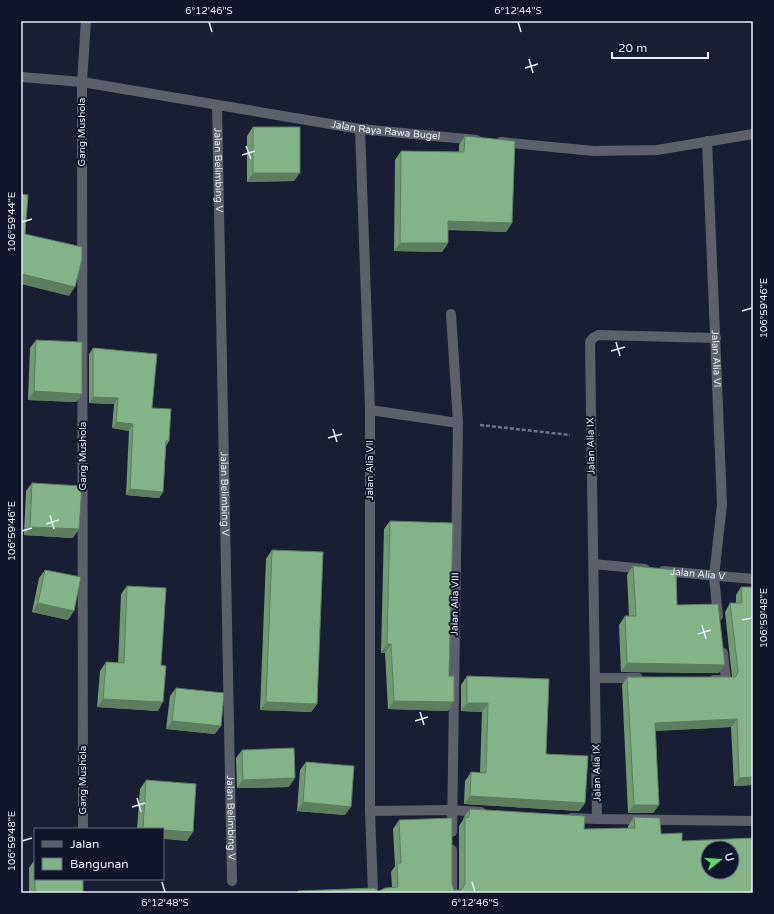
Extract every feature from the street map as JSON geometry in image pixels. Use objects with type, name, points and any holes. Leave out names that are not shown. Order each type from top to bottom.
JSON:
[{"type":"street","name":"Gang Mushola","points":[[83,828],[82,82],[86,21]]},
{"type":"street","name":"Jalan Raya Rawa Bugel","points":[[21,77],[82,82],[360,129],[594,151],[656,150],[753,134]]},
{"type":"street","name":"Jalan Belimbing V","points":[[218,106],[232,881]]},
{"type":"street","name":"Jalan Alia VII","points":[[360,129],[370,410],[370,811],[373,893]]},
{"type":"street","name":"Jalan Alia VI","points":[[707,141],[722,504],[714,577]]},
{"type":"street","name":"Jalan Alia VIII","points":[[451,314],[458,423],[452,893]]},
{"type":"street","name":"Jalan Alia IX","points":[[598,819],[590,342],[598,335],[716,338]]},
{"type":"street","points":[[370,410],[458,423]]},
{"type":"street","name":"Jalan Alia V","points":[[594,564],[714,577],[753,579]]},
{"type":"street","points":[[714,577],[719,624]]},
{"type":"street","points":[[703,680],[726,680],[721,640]]},
{"type":"street","points":[[595,678],[649,679]]},
{"type":"street","points":[[370,811],[452,810],[490,813]]},
{"type":"street","points":[[559,817],[753,821]]},
{"type":"path","points":[[458,423],[591,437]]},
{"type":"building","points":[[253,127],[300,127],[300,173],[253,173]]},
{"type":"building","points":[[465,136],[515,141],[512,223],[448,221],[448,243],[400,243],[401,151],[464,152]]},
{"type":"building","points":[[21,194],[28,195],[25,234],[82,247],[82,259],[75,287],[22,274],[21,281]]},
{"type":"building","points":[[36,340],[82,342],[82,394],[34,391]]},
{"type":"building","points":[[93,348],[157,354],[152,408],[171,409],[169,441],[166,441],[163,492],[130,489],[133,424],[116,422],[118,398],[93,397]]},
{"type":"building","points":[[32,483],[82,486],[79,529],[30,527]]},
{"type":"building","points":[[390,521],[453,523],[449,676],[454,676],[454,702],[394,701],[391,644],[387,644]]},
{"type":"building","points":[[272,550],[323,552],[317,704],[266,702]]},
{"type":"building","points":[[633,566],[676,570],[677,605],[718,604],[725,665],[627,663],[625,616],[636,616]]},
{"type":"building","points":[[45,570],[81,577],[74,611],[38,603]]},
{"type":"building","points":[[127,586],[166,588],[161,665],[166,666],[163,702],[103,699],[106,662],[124,663]]},
{"type":"building","points":[[741,587],[753,587],[753,777],[739,778],[737,719],[655,723],[659,805],[634,805],[627,677],[735,677],[738,671],[730,603],[742,603]]},
{"type":"building","points":[[467,676],[549,679],[546,754],[588,756],[585,803],[470,796],[471,772],[486,773],[488,703],[467,703]]},
{"type":"building","points":[[176,688],[224,693],[221,726],[172,721]]},
{"type":"building","points":[[294,748],[295,778],[243,780],[242,750]]},
{"type":"building","points":[[306,762],[354,766],[351,807],[303,802]]},
{"type":"building","points":[[146,780],[196,784],[193,832],[164,830],[164,828],[143,828]]},
{"type":"building","points":[[470,809],[585,816],[584,829],[635,828],[634,817],[660,818],[661,834],[682,833],[682,841],[700,840],[700,880],[740,880],[740,840],[706,840],[753,838],[753,893],[298,893],[298,891],[374,888],[379,891],[385,888],[398,887],[397,863],[401,863],[399,820],[452,818],[452,884],[454,890],[461,890],[465,884],[465,818],[469,817]]},
{"type":"building","points":[[35,880],[83,880],[83,893],[35,893]]}]
